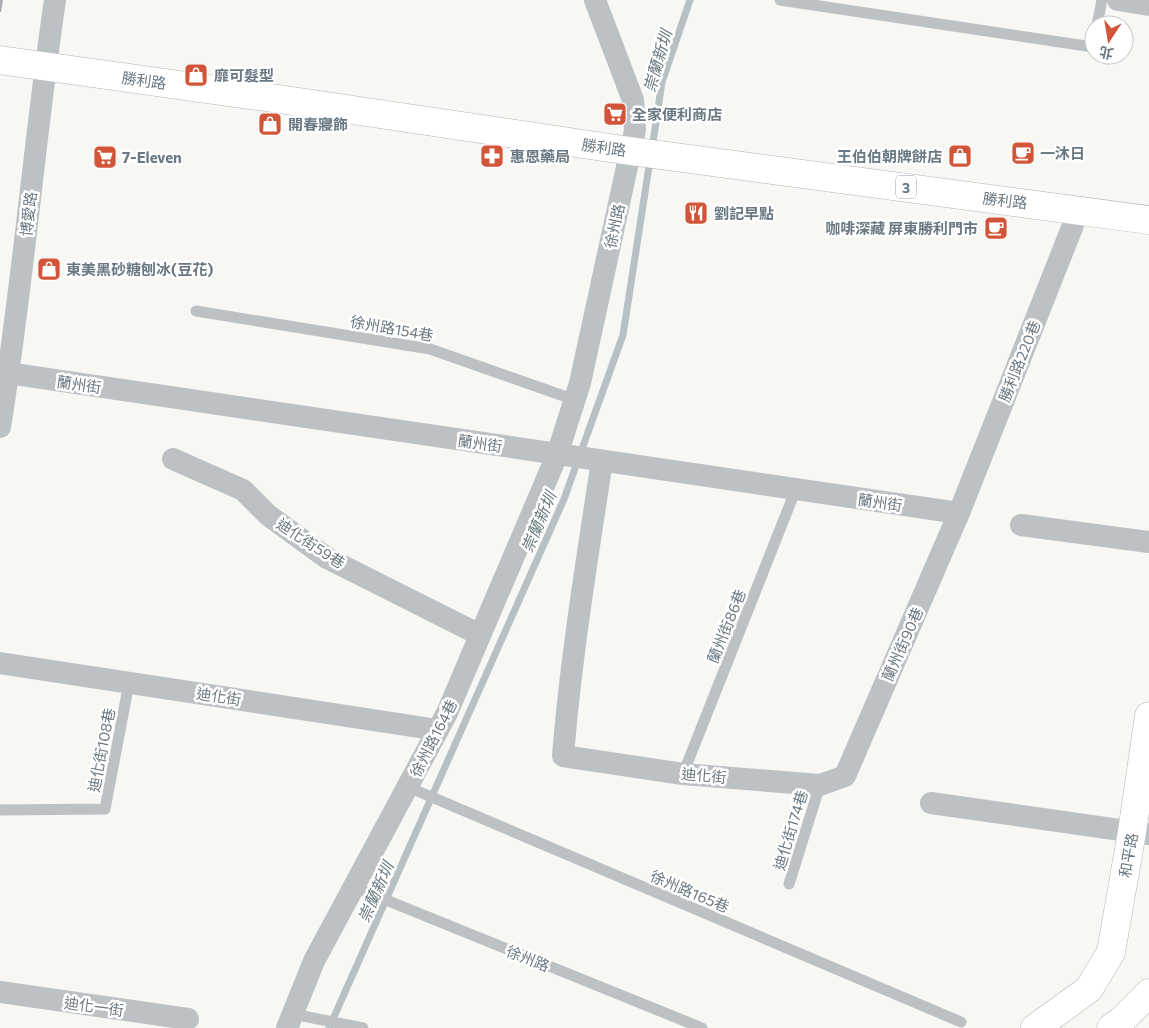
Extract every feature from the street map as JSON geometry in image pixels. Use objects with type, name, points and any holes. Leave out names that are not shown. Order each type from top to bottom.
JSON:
[{"type":"main road","name":"勝利路","points":[[0,60],[644,153],[1149,220]]},
{"type":"main road","name":"和平路","points":[[1035,1028],[1089,989],[1111,952],[1141,833],[1149,716]]},
{"type":"main road","points":[[1116,1024],[1147,1002]]},
{"type":"street","name":"博愛路","points":[[0,427],[4,373],[55,0]]},
{"type":"street","name":"徐州路","points":[[562,456],[575,400],[644,153],[635,130],[633,100],[595,0]]},
{"type":"street","points":[[1118,0],[1149,5]]},
{"type":"street","name":"勝利路220巷","points":[[959,513],[1079,210]]},
{"type":"street","name":"蘭州街","points":[[4,373],[959,513]]},
{"type":"street","name":"徐州路164巷","points":[[290,1021],[314,961],[354,887],[414,789],[480,635],[562,456]]},
{"type":"street","name":"迪化街59巷","points":[[173,459],[242,490],[268,515],[327,558],[480,635]]},
{"type":"street","name":"迪化街","points":[[596,460],[568,703],[564,756],[683,774],[820,785],[844,776]]},
{"type":"street","name":"蘭州街90巷","points":[[844,776],[959,513]]},
{"type":"street","points":[[1021,525],[1149,542]]},
{"type":"street","name":"迪化街","points":[[0,663],[438,730]]},
{"type":"street","points":[[931,803],[1141,833]]},
{"type":"street","name":"迪化一街","points":[[0,992],[188,1019]]},
{"type":"lane","points":[[780,0],[1084,46]]},
{"type":"lane","points":[[1099,15],[1102,0]]},
{"type":"lane","name":"徐州路154巷","points":[[196,311],[430,349],[575,400]]},
{"type":"lane","name":"蘭州街86巷","points":[[683,774],[796,489]]},
{"type":"lane","name":"迪化街108巷","points":[[0,810],[105,809],[129,683]]},
{"type":"lane","name":"迪化街174巷","points":[[789,884],[820,785]]},
{"type":"lane","name":"徐州路165巷","points":[[414,789],[961,1022]]},
{"type":"lane","name":"徐州路","points":[[354,887],[702,1028]]},
{"type":"lane","points":[[290,1021],[320,1020],[363,1028]]},
{"type":"building","points":[[0,0],[3,0],[1,12],[0,12]]},
{"type":"waterway","name":"崇蘭新圳","points":[[652,149],[662,82],[690,0]]},
{"type":"waterway","name":"崇蘭新圳","points":[[329,1028],[564,499],[623,335],[650,160]]},
{"type":"place","name":"靡可髮型","points":[[196,75]]},
{"type":"place","name":"全家便利商店","points":[[615,114]]},
{"type":"place","name":"開春寢飾","points":[[270,124]]},
{"type":"place","name":"一沐日","points":[[1023,153]]},
{"type":"place","name":"惠恩藥局","points":[[492,156]]},
{"type":"place","name":"王伯伯朝牌餅店","points":[[960,156]]},
{"type":"place","name":"7-Eleven","points":[[105,157]]},
{"type":"place","name":"劉記早點","points":[[696,213]]},
{"type":"place","name":"咖啡深藏 屏東勝利門市","points":[[996,228]]},
{"type":"place","name":"東美黑砂糖刨冰(豆花)","points":[[49,269]]}]
